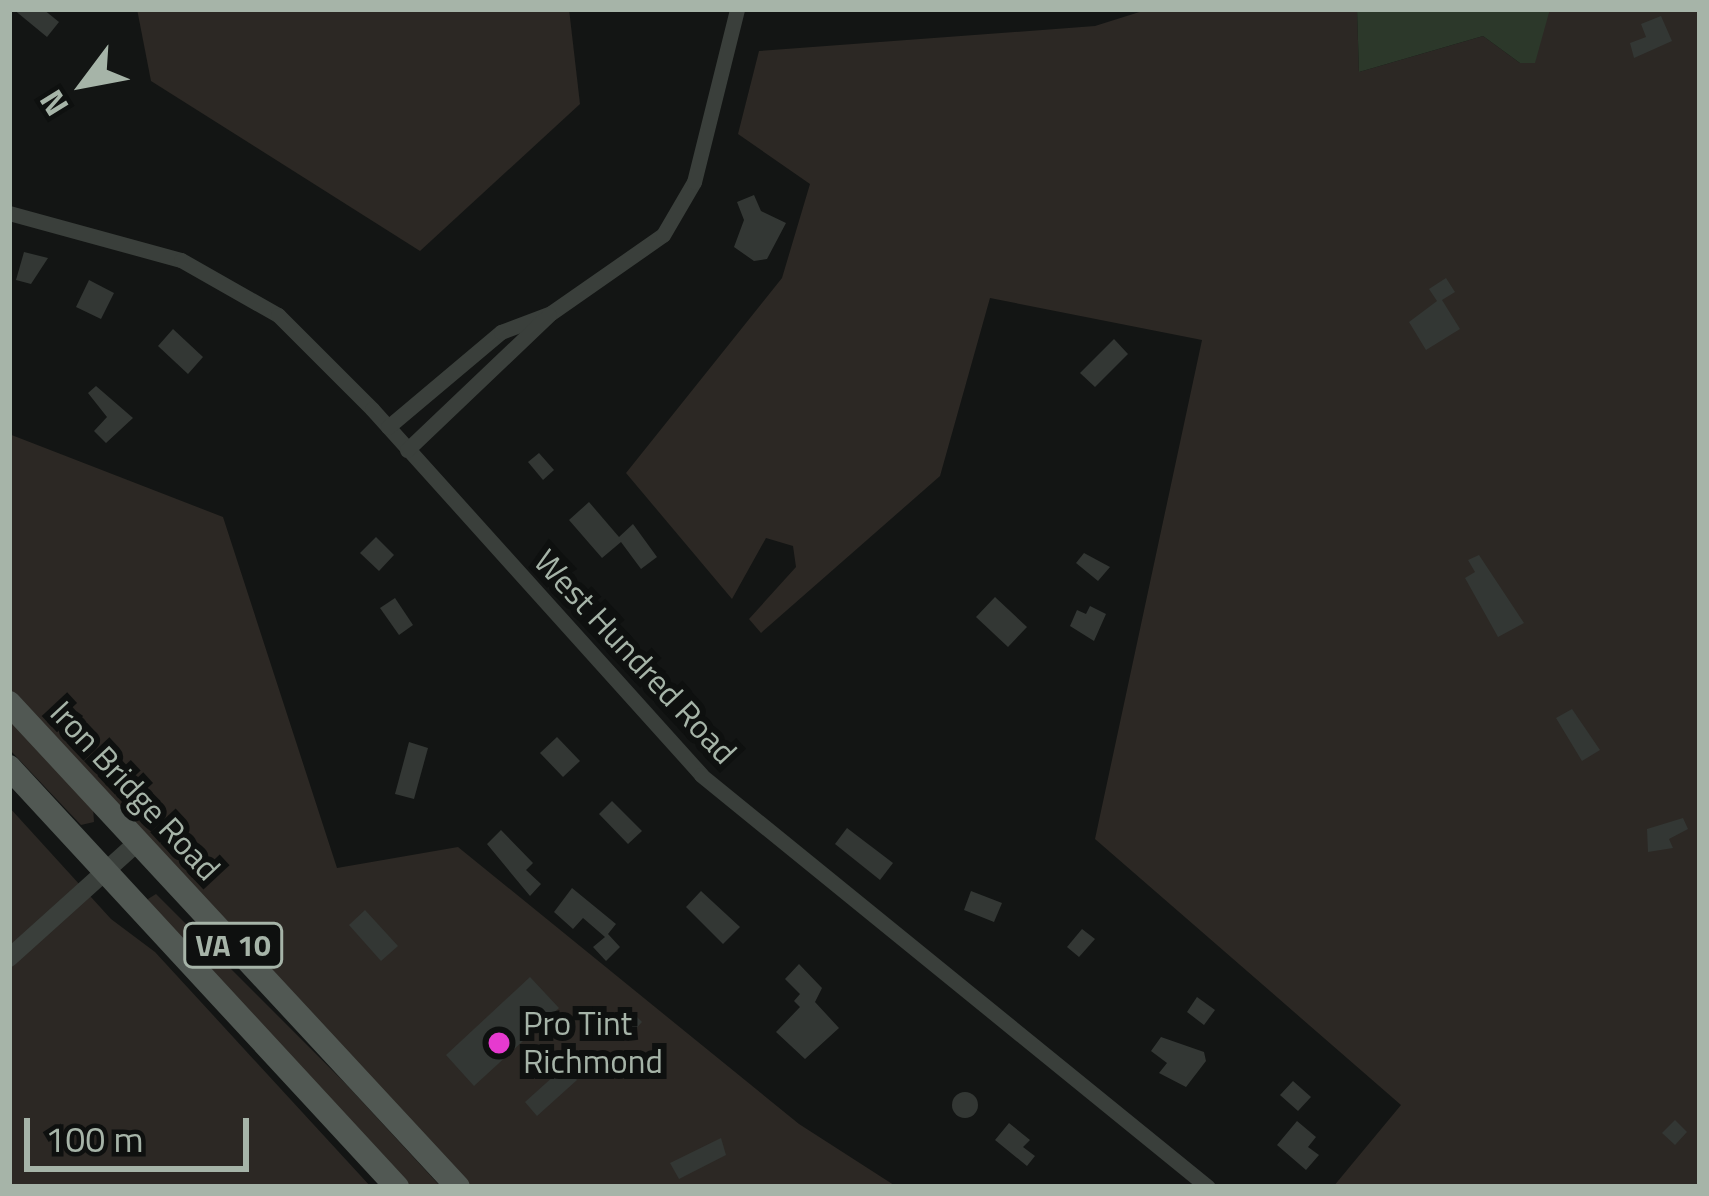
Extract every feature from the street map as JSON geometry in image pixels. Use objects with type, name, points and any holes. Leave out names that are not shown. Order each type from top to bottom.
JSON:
[{"type":"main road","name":"Iron Bridge Road","points":[[9,703],[458,1187]]},
{"type":"main road","name":"VA 10","points":[[9,767],[397,1187]]},
{"type":"street","points":[[407,450],[551,313],[646,251],[680,211],[737,9]]},
{"type":"street","name":"West Hundred Road","points":[[9,213],[181,260],[238,287],[305,339],[700,775],[1208,1187]]},
{"type":"street","points":[[388,427],[501,332],[551,313]]},
{"type":"street","points":[[9,958],[138,842]]},
{"type":"shaded area","points":[[137,9],[569,9],[580,104],[420,251],[151,81]]},
{"type":"shaded area","points":[[1149,9],[1357,9],[1359,72],[1483,36],[1520,63],[1550,9],[1700,9],[1700,1187],[1333,1187],[1401,1105],[1095,839],[1202,340],[990,298],[940,476],[761,633],[749,619],[796,567],[793,546],[766,538],[732,599],[626,473],[782,278],[810,184],[738,134],[759,51],[1095,26]]},
{"type":"shaded area","points":[[1357,9],[1550,9],[1535,63],[1520,63],[1483,36],[1359,72]]},
{"type":"shaded area","points":[[9,434],[223,517],[337,868],[458,847],[799,1124],[897,1187],[464,1187],[9,702]]},
{"type":"shaded area","points":[[9,719],[93,808],[94,822],[81,825],[9,749]]},
{"type":"shaded area","points":[[9,807],[111,919],[155,952],[371,1187],[9,1187]]},
{"type":"shaded area","points":[[156,894],[346,1084],[441,1187],[405,1187],[150,909],[148,899]]},
{"type":"building","points":[[13,9],[43,9],[59,22],[47,37]]},
{"type":"building","points":[[1661,16],[1672,41],[1634,58],[1630,43],[1646,37],[1641,24]]},
{"type":"building","points":[[754,195],[761,211],[786,223],[767,259],[754,261],[734,247],[744,220],[737,202]]},
{"type":"building","points":[[24,252],[48,258],[31,284],[16,280]]},
{"type":"building","points":[[1446,278],[1455,292],[1442,300],[1460,329],[1426,350],[1409,322],[1437,301],[1429,289]]},
{"type":"building","points":[[89,280],[114,293],[101,319],[76,307]]},
{"type":"building","points":[[173,329],[203,357],[188,374],[158,346]]},
{"type":"building","points":[[1114,339],[1128,354],[1095,387],[1080,373]]},
{"type":"building","points":[[96,386],[133,418],[106,443],[94,431],[107,417],[88,393]]},
{"type":"building","points":[[539,453],[554,470],[543,480],[528,462]]},
{"type":"building","points":[[589,502],[619,537],[633,524],[657,557],[641,569],[621,542],[602,558],[569,520]]},
{"type":"building","points":[[376,537],[394,555],[379,571],[360,553]]},
{"type":"building","points":[[1084,553],[1110,567],[1098,581],[1076,563]]},
{"type":"building","points":[[1479,555],[1524,623],[1498,637],[1465,578],[1475,572],[1468,560]]},
{"type":"building","points":[[995,597],[1027,627],[1008,647],[976,617]]},
{"type":"building","points":[[395,598],[413,625],[399,635],[380,608]]},
{"type":"building","points":[[1090,606],[1106,614],[1094,641],[1070,626],[1077,610],[1086,614]]},
{"type":"building","points":[[1572,709],[1600,750],[1582,761],[1556,718]]},
{"type":"building","points":[[557,737],[580,761],[563,777],[540,753]]},
{"type":"building","points":[[409,742],[428,748],[414,799],[395,794]]},
{"type":"building","points":[[612,801],[642,831],[628,844],[599,814]]},
{"type":"building","points":[[1683,818],[1688,829],[1669,839],[1673,848],[1648,852],[1647,829]]},
{"type":"building","points":[[847,828],[893,863],[880,880],[835,844]]},
{"type":"building","points":[[501,830],[533,863],[526,870],[541,884],[530,896],[487,844]]},
{"type":"building","points":[[572,888],[616,924],[608,934],[620,947],[606,961],[593,947],[605,937],[583,918],[573,929],[554,912]]},
{"type":"building","points":[[701,891],[740,927],[723,944],[686,907]]},
{"type":"building","points":[[971,891],[1002,903],[994,922],[964,910]]},
{"type":"building","points":[[365,910],[398,946],[381,961],[349,925]]},
{"type":"building","points":[[1082,929],[1095,939],[1079,957],[1067,947]]},
{"type":"building","points":[[799,964],[822,988],[815,1002],[839,1028],[805,1059],[776,1032],[800,1007],[794,1001],[800,994],[785,979]]},
{"type":"building","points":[[530,977],[559,1008],[474,1086],[446,1055]]},
{"type":"building","points":[[1197,997],[1215,1010],[1204,1025],[1187,1012]]},
{"type":"building","points":[[630,1010],[642,1022],[630,1035],[617,1023]]},
{"type":"building","points":[[1161,1037],[1204,1052],[1206,1061],[1186,1087],[1159,1073],[1167,1063],[1151,1051]]},
{"type":"building","points":[[565,1066],[577,1080],[537,1116],[525,1102]]},
{"type":"building","points":[[1293,1081],[1311,1097],[1298,1111],[1280,1095]]},
{"type":"building","points":[[965,1092],[978,1105],[965,1118],[952,1105]]},
{"type":"building","points":[[1675,1120],[1687,1132],[1675,1145],[1662,1133]]},
{"type":"building","points":[[1297,1121],[1316,1137],[1308,1147],[1319,1155],[1306,1170],[1277,1145]]},
{"type":"building","points":[[1009,1123],[1030,1140],[1023,1147],[1035,1156],[1027,1166],[995,1140]]},
{"type":"building","points":[[721,1138],[726,1155],[679,1179],[670,1163]]},
{"type":"place","name":"Pro Tint Richmond","points":[[499,1043]]}]
